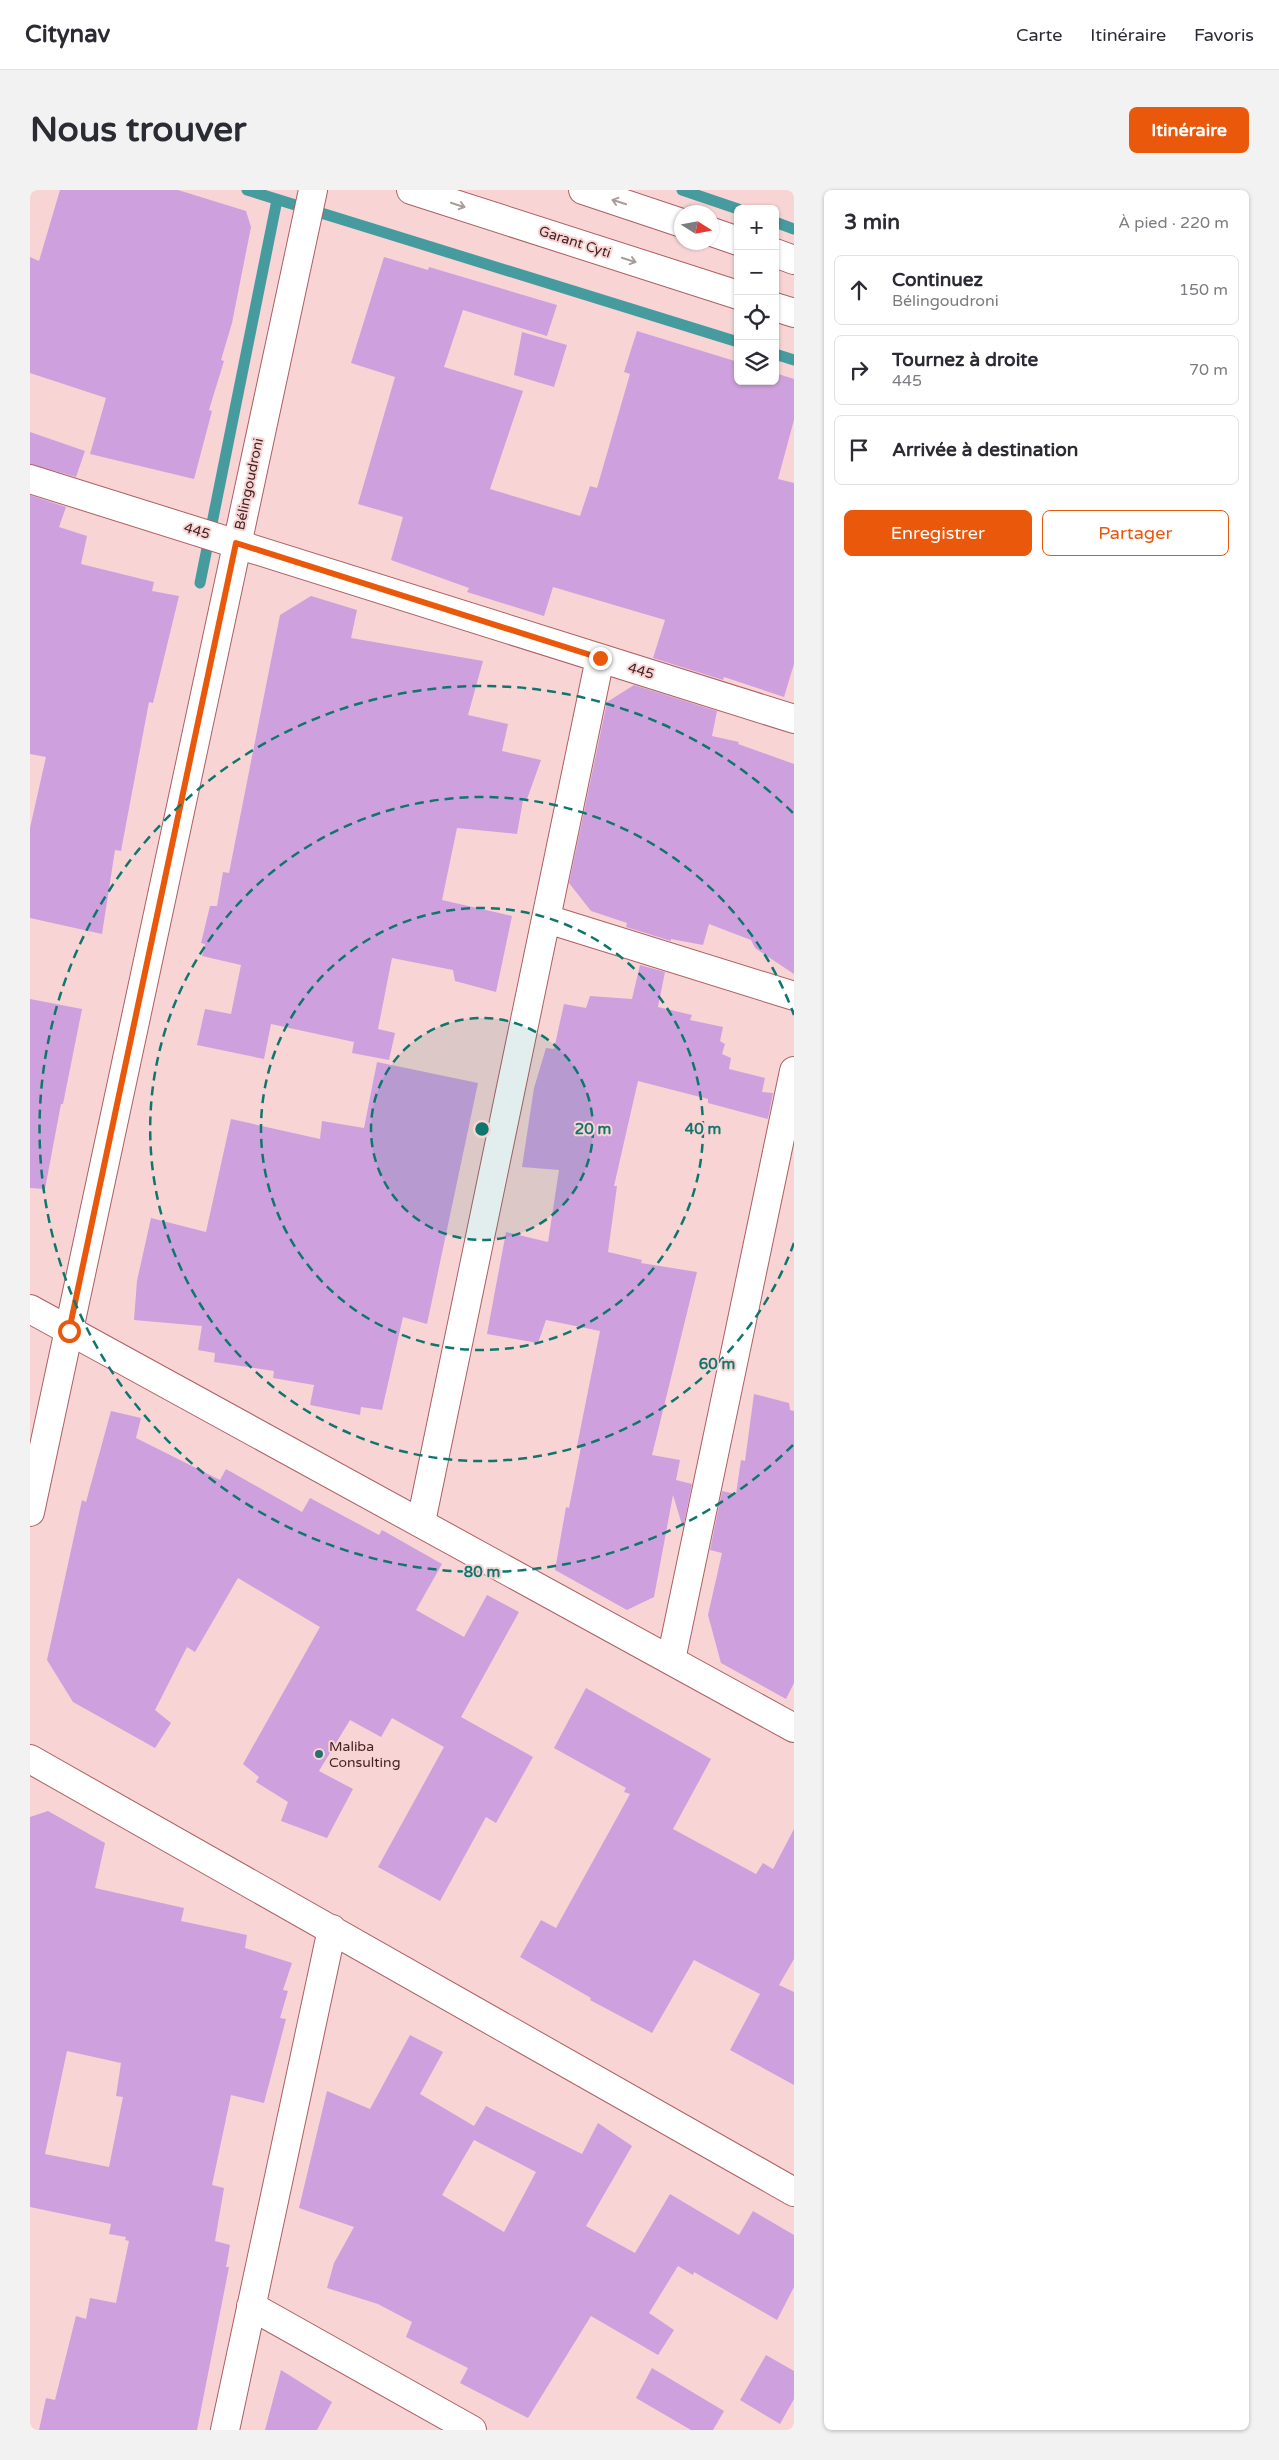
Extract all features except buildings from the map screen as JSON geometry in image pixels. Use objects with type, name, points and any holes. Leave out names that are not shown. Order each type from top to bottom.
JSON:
[{"type":"street","name":"Bélingoudroni","points":[[30,1512],[313,190]]},
{"type":"street","name":"Garant Cyti","points":[[411,190],[734,294]]},
{"type":"street","points":[[583,190],[674,220]]},
{"type":"street","points":[[719,234],[734,240]]},
{"type":"street","points":[[779,255],[794,260]]},
{"type":"street","points":[[779,308],[794,313]]},
{"type":"street","name":"445","points":[[30,478],[794,719]]},
{"type":"street","points":[[421,1522],[600,658]]},
{"type":"street","points":[[547,919],[794,996]]},
{"type":"street","points":[[671,1660],[794,1071]]},
{"type":"street","points":[[30,1309],[794,1728]]},
{"type":"street","points":[[30,1759],[794,2192]]},
{"type":"street","points":[[225,2430],[332,1929]]},
{"type":"street","points":[[251,2306],[472,2430]]},
{"type":"waterway","points":[[247,190],[734,341]]},
{"type":"waterway","points":[[682,190],[734,208]]},
{"type":"waterway","points":[[200,583],[277,200]]},
{"type":"waterway","points":[[779,223],[794,229]]},
{"type":"waterway","points":[[779,355],[794,360]]},
{"type":"place","name":"Maliba Consulting","points":[[319,1754]]},
{"type":"route","points":[[69,1331],[236,543],[600,658]]}]
